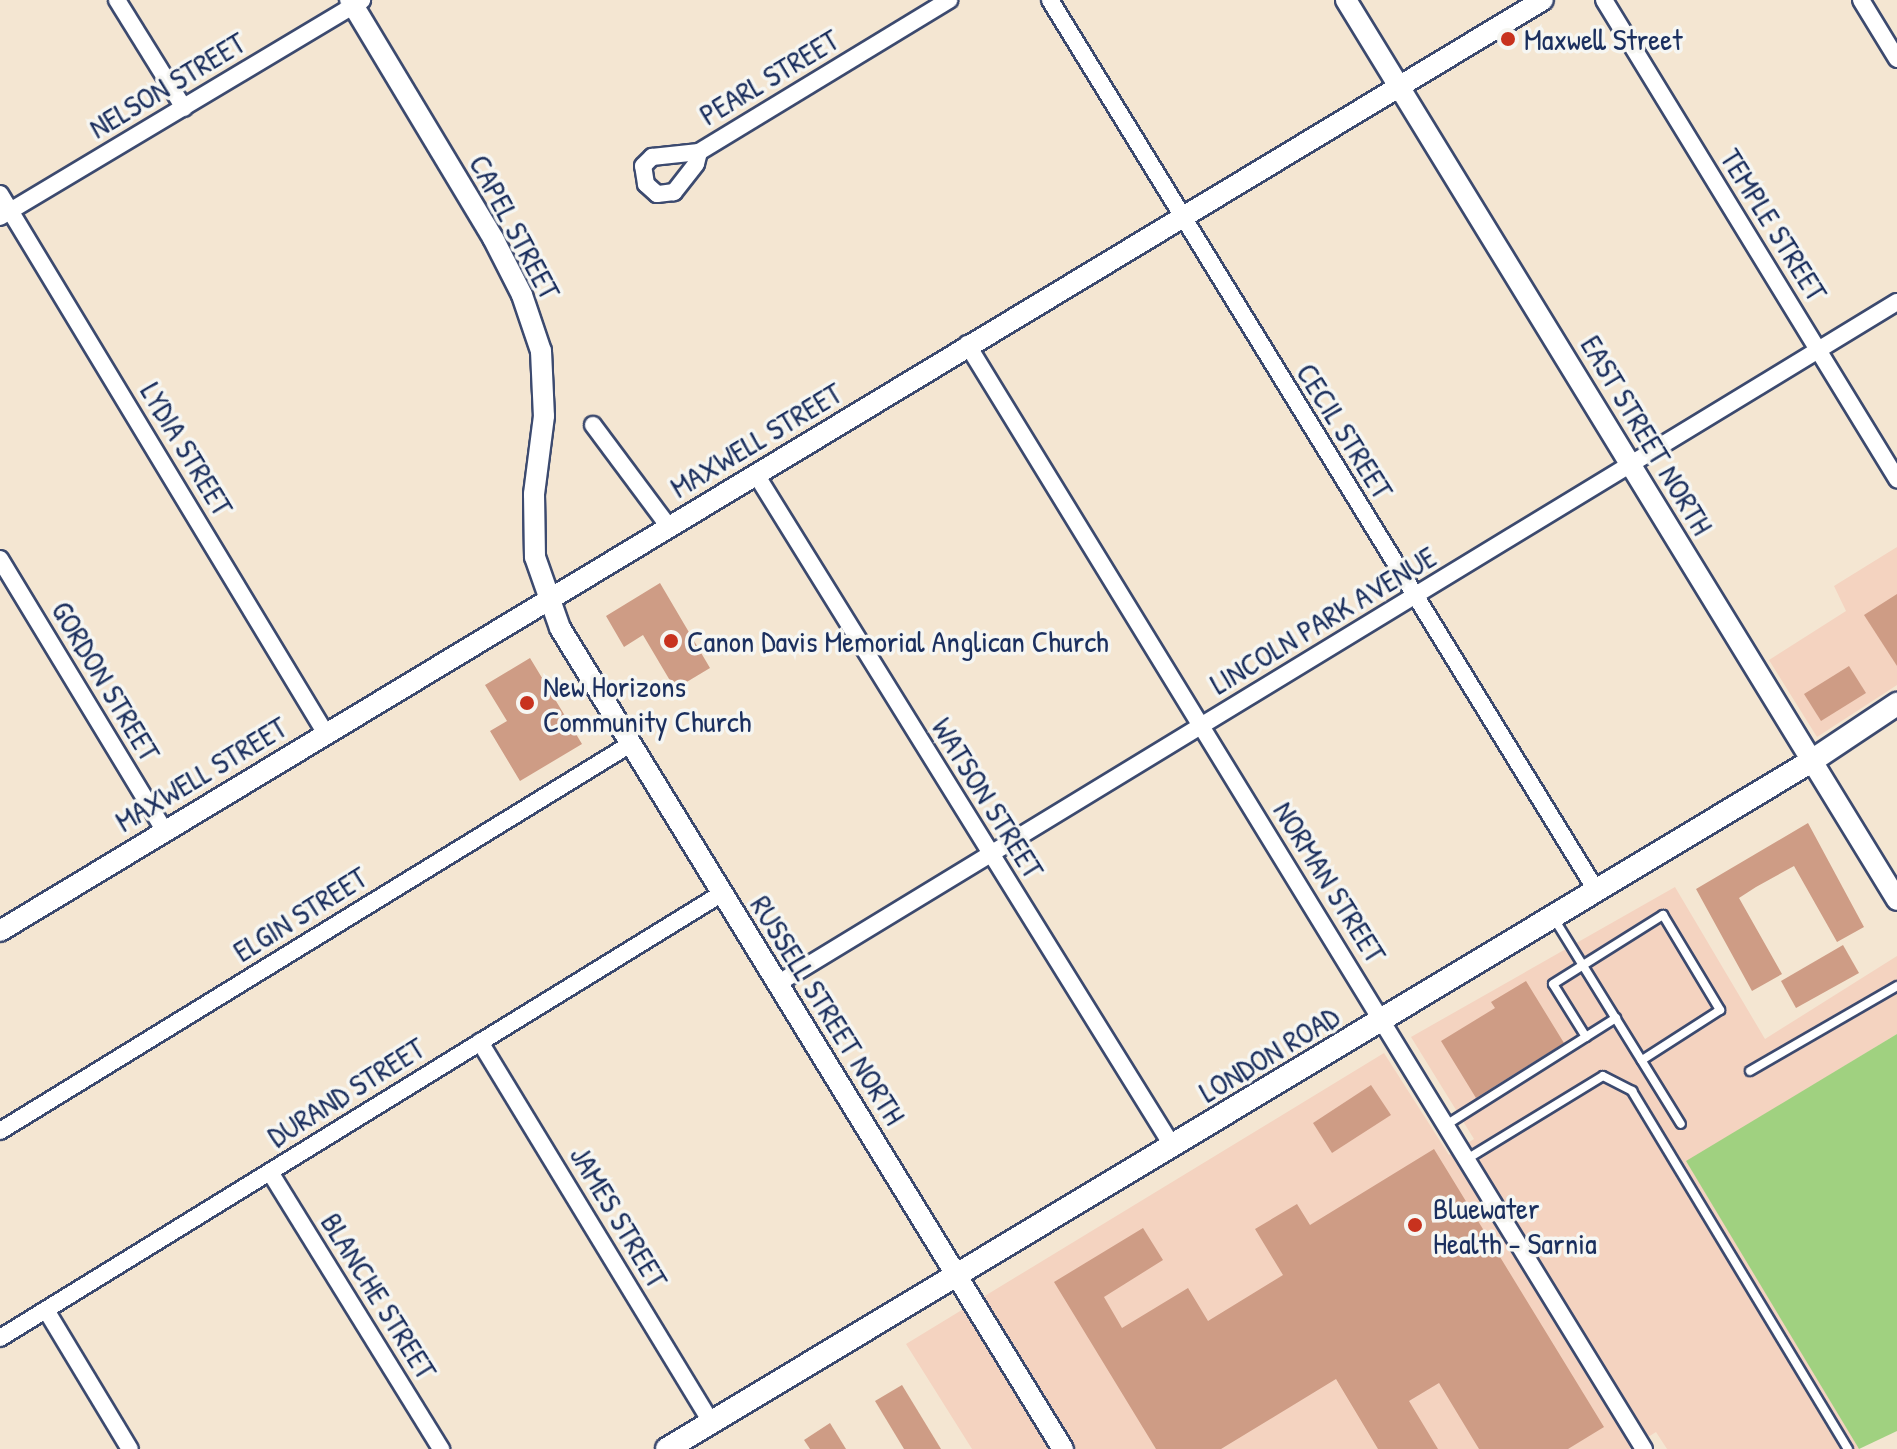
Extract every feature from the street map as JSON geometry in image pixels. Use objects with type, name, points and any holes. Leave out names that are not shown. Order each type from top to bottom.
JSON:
[{"type":"main road","name":"LONDON ROAD","points":[[667,1449],[1810,762],[1897,704]]},
{"type":"street","points":[[117,0],[184,108]]},
{"type":"street","name":"PEARL STREET","points":[[699,152],[949,0]]},
{"type":"street","name":"CECIL STREET","points":[[1050,0],[1596,890]]},
{"type":"street","name":"EAST STREET NORTH","points":[[1346,0],[1897,900]]},
{"type":"street","name":"MAXWELL STREET","points":[[0,931],[757,476],[967,344],[1397,83],[1543,0]]},
{"type":"street","name":"TEMPLE STREET","points":[[1604,0],[1897,479]]},
{"type":"street","points":[[1861,0],[1897,59]]},
{"type":"street","name":"NELSON STREET","points":[[5,214],[355,2]]},
{"type":"street","name":"CAPEL STREET","points":[[355,2],[493,238],[522,295],[541,351],[544,416],[534,494],[535,557],[548,600]]},
{"type":"street","name":"LYDIA STREET","points":[[0,194],[5,214],[326,734]]},
{"type":"street","name":"LINCOLN PARK AVENUE","points":[[777,984],[1897,302]]},
{"type":"street","name":"NORMAN STREET","points":[[967,344],[1644,1449]]},
{"type":"street","points":[[593,425],[669,527]]},
{"type":"street","name":"WATSON STREET","points":[[757,476],[989,855],[1173,1147]]},
{"type":"street","name":"GORDON STREET","points":[[0,559],[165,831]]},
{"type":"street","name":"RUSSELL STREET NORTH","points":[[548,600],[629,745],[1063,1449]]},
{"type":"street","name":"ELGIN STREET","points":[[0,1131],[629,745]]},
{"type":"street","name":"DURAND STREET","points":[[0,1338],[721,894]]},
{"type":"street","name":"JAMES STREET","points":[[480,1042],[711,1422]]},
{"type":"street","name":"BLANCHE STREET","points":[[270,1172],[441,1449]]},
{"type":"street","points":[[46,1310],[130,1449]]},
{"type":"lane","points":[[1586,1037],[1553,984],[1663,915],[1720,1010],[1642,1060]]},
{"type":"lane","points":[[1553,916],[1681,1124]]},
{"type":"lane","points":[[1750,1071],[1897,986]]},
{"type":"lane","points":[[1446,1125],[1616,1018]]},
{"type":"lane","points":[[1467,1159],[1603,1076],[1632,1091],[1848,1449]]},
{"type":"shaded area","points":[[1897,547],[1897,685],[1817,737],[1769,660],[1846,611],[1834,586]]},
{"type":"shaded area","name":"Bluewater Health - Sarnia","points":[[1675,887],[1765,1039],[1897,956],[1897,1034],[1687,1162],[1859,1449],[1667,1449],[1656,1432],[1629,1449],[972,1449],[906,1344],[1384,1053],[1449,1155],[1474,1139],[1411,1037]]},
{"type":"green space","points":[[1897,1034],[1897,1431],[1859,1449],[1686,1161]]},
{"type":"building","name":"Canon Davis Memorial Anglican Church","points":[[660,583],[710,668],[675,689],[643,635],[624,647],[606,616]]},
{"type":"building","points":[[1897,594],[1897,666],[1864,615]]},
{"type":"building","name":"New Horizons Community Church","points":[[530,658],[582,744],[520,781],[490,731],[507,721],[485,685]]},
{"type":"building","points":[[1849,666],[1866,693],[1821,721],[1804,694]]},
{"type":"building","points":[[1808,823],[1864,927],[1837,942],[1794,866],[1756,887],[1739,898],[1782,974],[1752,991],[1696,889]]},
{"type":"building","points":[[1843,945],[1859,973],[1796,1008],[1781,981]]},
{"type":"building","points":[[1526,981],[1564,1043],[1476,1098],[1441,1041],[1495,1008],[1491,1002]]},
{"type":"building","points":[[1371,1085],[1391,1115],[1332,1153],[1313,1123]]},
{"type":"building","points":[[1434,1149],[1604,1427],[1568,1449],[1479,1449],[1439,1383],[1409,1401],[1438,1449],[1378,1449],[1336,1379],[1221,1449],[1156,1449],[1054,1282],[1143,1228],[1163,1260],[1104,1297],[1122,1328],[1188,1288],[1208,1321],[1283,1275],[1255,1229],[1297,1204],[1310,1225]]},
{"type":"building","points":[[902,1385],[941,1449],[904,1449],[875,1401]]},
{"type":"building","points":[[830,1423],[846,1449],[810,1449],[804,1440]]},
{"type":"place","name":"Maxwell Street","points":[[1508,39]]},
{"type":"place","name":"Canon Davis Memorial Anglican Church","points":[[671,641]]},
{"type":"place","name":"New Horizons Community Church","points":[[527,703]]},
{"type":"place","name":"Bluewater Health - Sarnia","points":[[1415,1225]]}]
